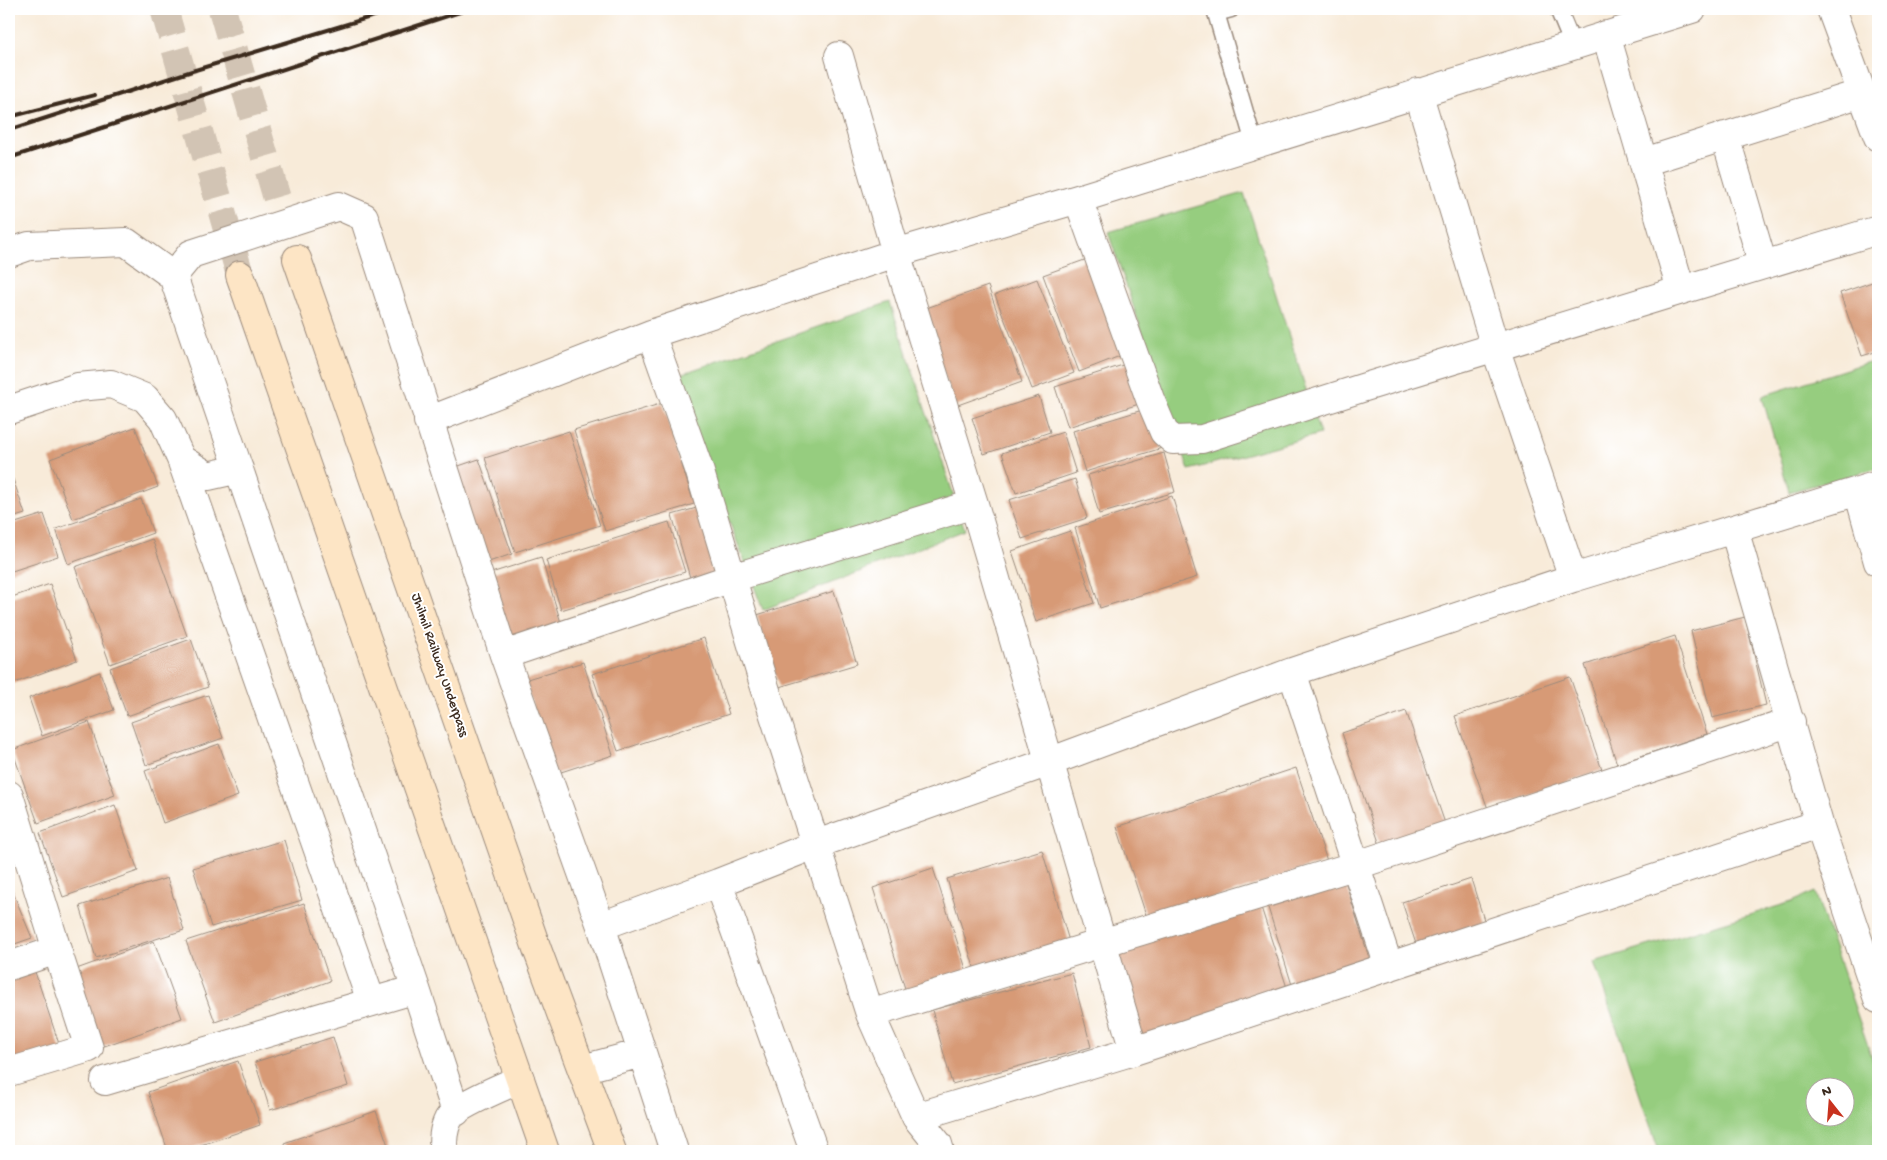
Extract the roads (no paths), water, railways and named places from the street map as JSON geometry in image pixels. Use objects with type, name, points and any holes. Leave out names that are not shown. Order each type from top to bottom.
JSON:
[{"type":"main road","name":"Jhilmil Railway Underpass","points":[[297,259],[531,930],[612,1151]]},
{"type":"main road","points":[[240,275],[544,1151]]},
{"type":"street","points":[[428,421],[651,334],[896,254],[1692,9]]},
{"type":"street","points":[[1831,9],[1878,137]]},
{"type":"street","points":[[1606,35],[1681,290]]},
{"type":"street","points":[[840,56],[896,254],[974,504],[1134,1051]]},
{"type":"street","points":[[1418,92],[1496,347],[1573,578]]},
{"type":"street","points":[[1644,162],[1862,93]]},
{"type":"street","points":[[1725,136],[1763,265]]},
{"type":"street","points":[[1078,199],[1150,399],[1164,432],[1173,440],[1202,439],[1878,230]]},
{"type":"street","points":[[173,276],[191,254],[339,206],[364,217],[504,655],[600,926],[674,1151]]},
{"type":"street","points":[[9,253],[29,246],[126,242],[173,276],[416,989],[456,1112]]},
{"type":"street","points":[[651,334],[699,469],[761,675],[817,844],[870,1014],[916,1117],[938,1144],[940,1151]]},
{"type":"street","points":[[9,410],[78,387],[111,384],[145,398],[164,419],[181,459],[371,1001]]},
{"type":"street","points":[[181,459],[208,476],[238,469]]},
{"type":"street","points":[[600,926],[817,844],[1049,762],[1292,672],[1573,578],[1868,488],[1878,562]]},
{"type":"street","points":[[504,655],[732,578],[974,504]]},
{"type":"street","points":[[1734,529],[1819,824],[1878,999]]},
{"type":"street","points":[[1292,672],[1389,966]]},
{"type":"street","points":[[870,1014],[1357,866],[1791,722]]},
{"type":"street","points":[[9,795],[89,1048],[9,1072]]},
{"type":"street","points":[[916,1117],[1134,1051],[1819,824]]},
{"type":"street","points":[[718,883],[814,1151]]},
{"type":"street","points":[[9,966],[57,950]]},
{"type":"street","points":[[104,1081],[416,989]]},
{"type":"street","points":[[582,1070],[642,1053]]},
{"type":"street","points":[[443,1151],[443,1137],[448,1118],[469,1103],[520,1079]]},
{"type":"lane","points":[[1558,9],[1573,45]]},
{"type":"lane","points":[[1220,10],[1254,143]]},
{"type":"tunnel","points":[[164,9],[240,275]]},
{"type":"tunnel","points":[[222,9],[278,202],[297,259]]},
{"type":"railway","points":[[9,130],[192,71],[397,9]]},
{"type":"railway","points":[[9,158],[469,9]]},
{"type":"railway","points":[[9,117],[95,95]]}]
